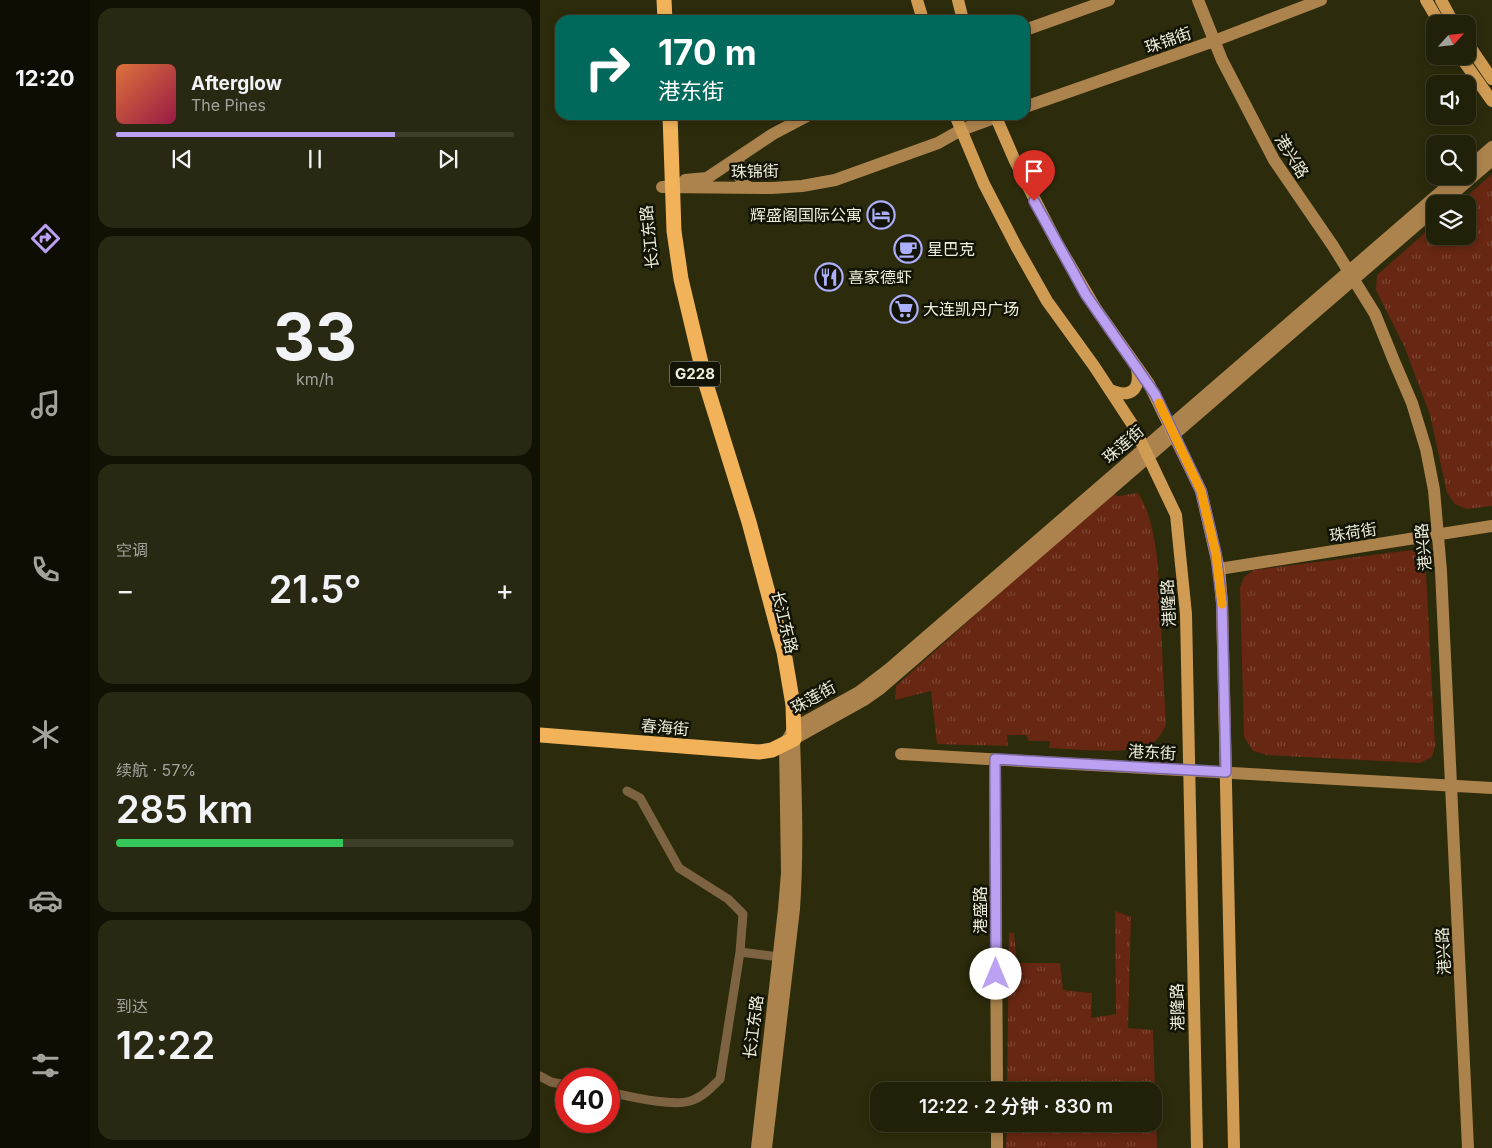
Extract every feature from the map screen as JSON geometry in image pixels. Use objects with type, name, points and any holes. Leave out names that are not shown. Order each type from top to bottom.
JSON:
[{"type":"highway","points":[[655,0],[656,15]]},
{"type":"highway","points":[[664,0],[665,15]]},
{"type":"highway","name":"长江东路","points":[[662,120],[669,185]]},
{"type":"highway","name":"长江东路","points":[[670,120],[669,185],[664,232],[672,281],[698,387],[741,524],[769,626],[791,737]]},
{"type":"highway","name":"春海街","points":[[540,735],[759,752],[772,750],[791,737]]},
{"type":"main road","points":[[917,0],[922,15]]},
{"type":"main road","points":[[958,0],[962,15]]},
{"type":"main road","points":[[1030,28],[1109,0]]},
{"type":"main road","name":"港兴路","points":[[1198,0],[1214,41],[1274,160],[1333,246],[1374,314],[1412,403],[1426,449],[1434,490],[1441,570],[1468,1148]]},
{"type":"main road","name":"珠锦街","points":[[1030,105],[1214,41],[1321,0]]},
{"type":"main road","points":[[1426,0],[1435,15]]},
{"type":"main road","points":[[1441,0],[1449,15]]},
{"type":"main road","points":[[1476,56],[1492,79]]},
{"type":"main road","points":[[1466,65],[1492,101]]},
{"type":"main road","name":"珠锦街","points":[[669,185],[706,178],[773,134],[800,120]]},
{"type":"main road","name":"港隆路","points":[[957,120],[998,213],[1063,324],[1134,427],[1176,515],[1186,614],[1197,1148]]},
{"type":"main road","name":"珠锦街","points":[[669,185],[750,188],[802,186],[835,180],[938,143],[960,130],[987,120]]},
{"type":"main road","points":[[999,120],[1015,162],[1070,268],[1155,394],[1201,491],[1219,569],[1222,603],[1234,1148]]},
{"type":"main road","points":[[1476,161],[1492,147]]},
{"type":"main road","points":[[739,157],[738,175],[742,183],[750,188]]},
{"type":"main road","points":[[1451,195],[1492,160]]},
{"type":"main road","name":"珠莲街","points":[[791,737],[864,700],[881,688],[1146,453],[1351,276],[1448,185]]},
{"type":"main road","name":"珠莲街","points":[[1351,276],[1426,216]]},
{"type":"main road","points":[[1109,389],[1121,394],[1135,389],[1139,379],[1137,369]]},
{"type":"main road","name":"珠荷街","points":[[1219,569],[1492,526]]},
{"type":"main road","name":"长江东路","points":[[757,1148],[787,873],[791,737]]},
{"type":"main road","name":"长江东路","points":[[766,1148],[794,910],[796,802],[791,737]]},
{"type":"main road","name":"港东街","points":[[901,754],[1492,788]]},
{"type":"main road","name":"港盛路","points":[[995,759],[996,1082]]},
{"type":"main road","points":[[997,1132],[997,1148]]},
{"type":"street","points":[[620,1094],[667,1102],[691,1102],[706,1093],[720,1079],[740,952],[743,914],[728,899],[679,868],[640,798],[627,791]]},
{"type":"street","points":[[740,952],[779,958]]},
{"type":"street","points":[[540,1076],[555,1083]]},
{"type":"green space","points":[[1492,174],[1492,506],[1466,509],[1455,504],[1447,493],[1430,415],[1405,348],[1376,290],[1377,275],[1426,232],[1426,245],[1476,245],[1476,195],[1468,195]]},
{"type":"green space","points":[[1111,493],[1118,496],[1138,493],[1145,506],[1154,538],[1160,589],[1166,725],[1159,736],[1149,745],[1115,751],[1049,748],[1050,741],[1029,741],[1026,735],[1007,735],[1008,746],[937,744],[931,691],[895,700],[896,686]]},
{"type":"green space","points":[[1412,550],[1421,558],[1426,572],[1435,746],[1432,757],[1420,763],[1267,755],[1253,751],[1244,737],[1240,588],[1244,577],[1254,570]]},
{"type":"green space","points":[[1115,911],[1131,917],[1128,1028],[1153,1030],[1155,1082],[1007,1082],[1009,933],[1014,933],[1017,963],[1060,963],[1063,990],[1092,993],[1091,1018],[1116,1014]]},
{"type":"green space","points":[[1007,1132],[1156,1132],[1157,1148],[1006,1148]]},
{"type":"slow traffic","points":[[1159,403],[1201,491],[1219,569],[1222,604]]},
{"type":"place","name":"辉盛阁国际公寓","points":[[881,215]]},
{"type":"place","name":"星巴克","points":[[908,249]]},
{"type":"place","name":"喜家德虾","points":[[829,277]]},
{"type":"place","name":"大连凯丹广场","points":[[904,309]]},
{"type":"route","points":[[996,974],[995,759],[1226,772],[1222,603],[1219,569],[1201,491],[1155,394],[1086,295],[1034,201]]}]
